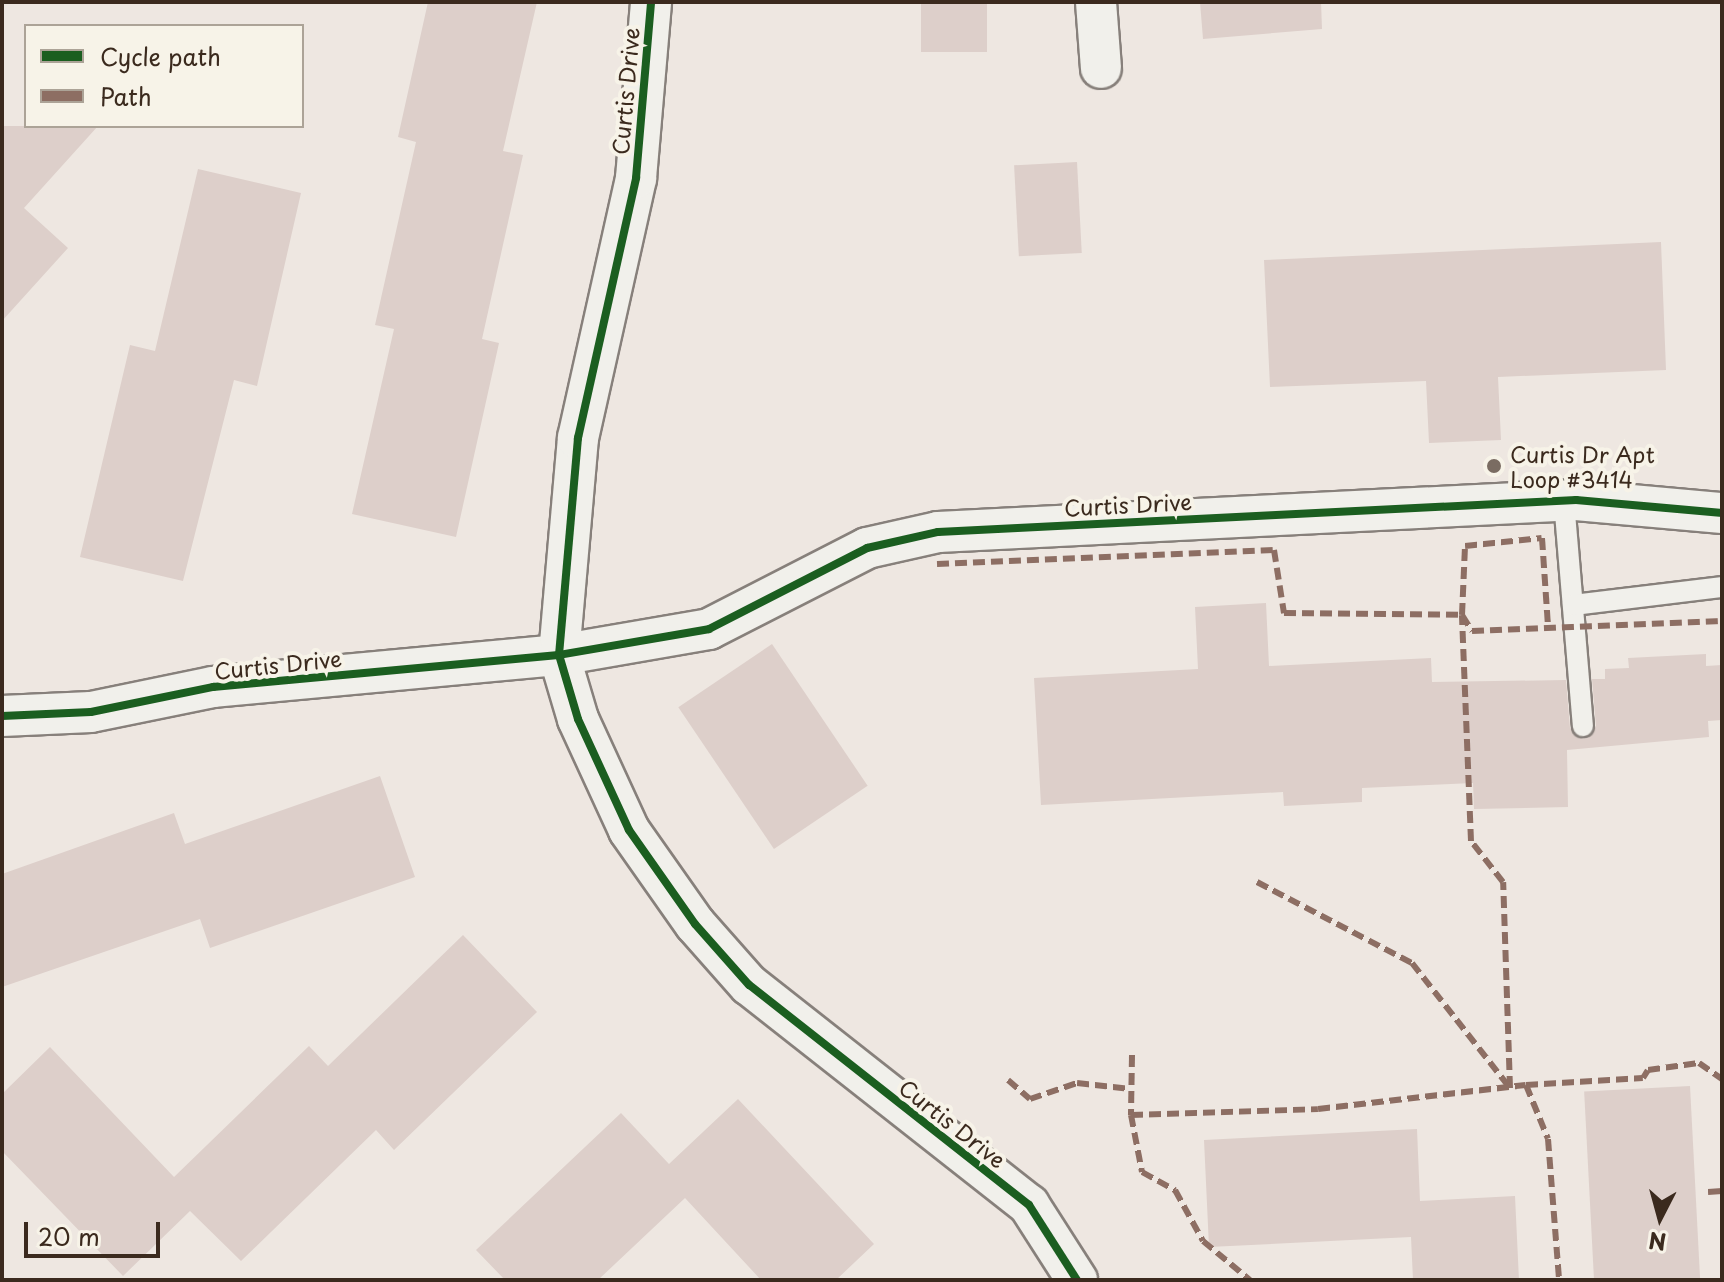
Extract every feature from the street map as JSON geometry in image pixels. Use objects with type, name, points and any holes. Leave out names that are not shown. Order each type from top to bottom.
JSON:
[{"type":"street","name":"Curtis Drive","points":[[651,2],[636,178],[578,438],[559,655],[578,719],[629,830],[695,924],[749,985],[1029,1205],[1077,1280]]},
{"type":"street","points":[[1096,2],[1101,68]]},
{"type":"street","name":"Curtis Drive","points":[[2,716],[91,712],[213,687],[559,655],[709,629],[867,548],[938,532],[1564,501],[1722,513]]},
{"type":"lane","points":[[1564,501],[1583,726]]},
{"type":"lane","points":[[1573,605],[1722,587]]},
{"type":"building","points":[[428,2],[537,2],[503,151],[523,155],[482,339],[499,343],[456,537],[352,514],[394,329],[375,325],[416,142],[398,137]]},
{"type":"building","points":[[921,2],[987,2],[987,52],[921,52]]},
{"type":"building","points":[[1200,2],[1321,2],[1322,29],[1203,39]]},
{"type":"building","points":[[2,126],[96,128],[24,208],[68,248],[2,321]]},
{"type":"building","points":[[1077,162],[1082,253],[1019,256],[1014,165]]},
{"type":"building","points":[[198,169],[301,193],[257,386],[234,380],[183,581],[80,557],[130,345],[155,351]]},
{"type":"building","points":[[1661,242],[1666,370],[1498,377],[1501,440],[1429,443],[1426,381],[1270,387],[1264,260]]},
{"type":"building","points":[[1266,603],[1269,666],[1431,658],[1432,682],[1566,680],[1570,728],[1583,739],[1596,726],[1592,679],[1605,679],[1605,669],[1629,668],[1628,658],[1706,654],[1706,666],[1722,665],[1722,720],[1708,721],[1709,737],[1567,750],[1568,807],[1474,809],[1473,783],[1362,788],[1362,802],[1284,806],[1283,792],[1041,805],[1034,678],[1198,669],[1195,607]]},
{"type":"building","points":[[772,644],[868,786],[774,849],[678,707]]},
{"type":"building","points":[[380,776],[415,877],[210,948],[200,919],[2,987],[2,874],[174,813],[185,844]]},
{"type":"building","points":[[463,935],[537,1012],[394,1150],[376,1130],[241,1261],[190,1211],[123,1276],[2,1151],[2,1094],[50,1047],[174,1177],[309,1046],[328,1066]]},
{"type":"building","points":[[1690,1086],[1700,1280],[1594,1280],[1584,1092]]},
{"type":"building","points":[[738,1099],[874,1244],[836,1280],[761,1280],[685,1198],[598,1280],[505,1280],[476,1250],[621,1113],[669,1164]]},
{"type":"building","points":[[1417,1129],[1420,1201],[1515,1196],[1519,1280],[1413,1280],[1411,1237],[1209,1247],[1204,1140]]},
{"type":"marked path","points":[[937,564],[1274,550],[1284,613],[1462,615],[1465,546],[1542,538],[1548,627]]},
{"type":"marked path","points":[[1510,1088],[1503,882],[1471,841],[1462,615],[1472,631],[1722,621]]},
{"type":"marked path","points":[[1257,882],[1412,963],[1510,1088]]},
{"type":"marked path","points":[[1132,1055],[1131,1115],[1142,1172],[1175,1190],[1203,1241],[1250,1280]]},
{"type":"marked path","points":[[1526,1085],[1643,1078],[1648,1070],[1699,1063],[1722,1079]]},
{"type":"marked path","points":[[1008,1080],[1030,1099],[1077,1083],[1131,1089]]},
{"type":"marked path","points":[[1131,1115],[1318,1109],[1526,1085],[1548,1139],[1559,1280]]},
{"type":"marked path","points":[[1708,1192],[1722,1191]]},
{"type":"cycle path","points":[[2,716],[91,712],[213,687],[559,655],[578,438],[636,178],[651,2]]},
{"type":"cycle path","points":[[1077,1280],[1029,1205],[749,985],[695,924],[629,830],[578,719],[559,655],[709,629],[867,548],[938,532],[1576,500],[1722,513]]},
{"type":"place","name":"Curtis Dr Apt Loop #3414","points":[[1494,466]]}]
